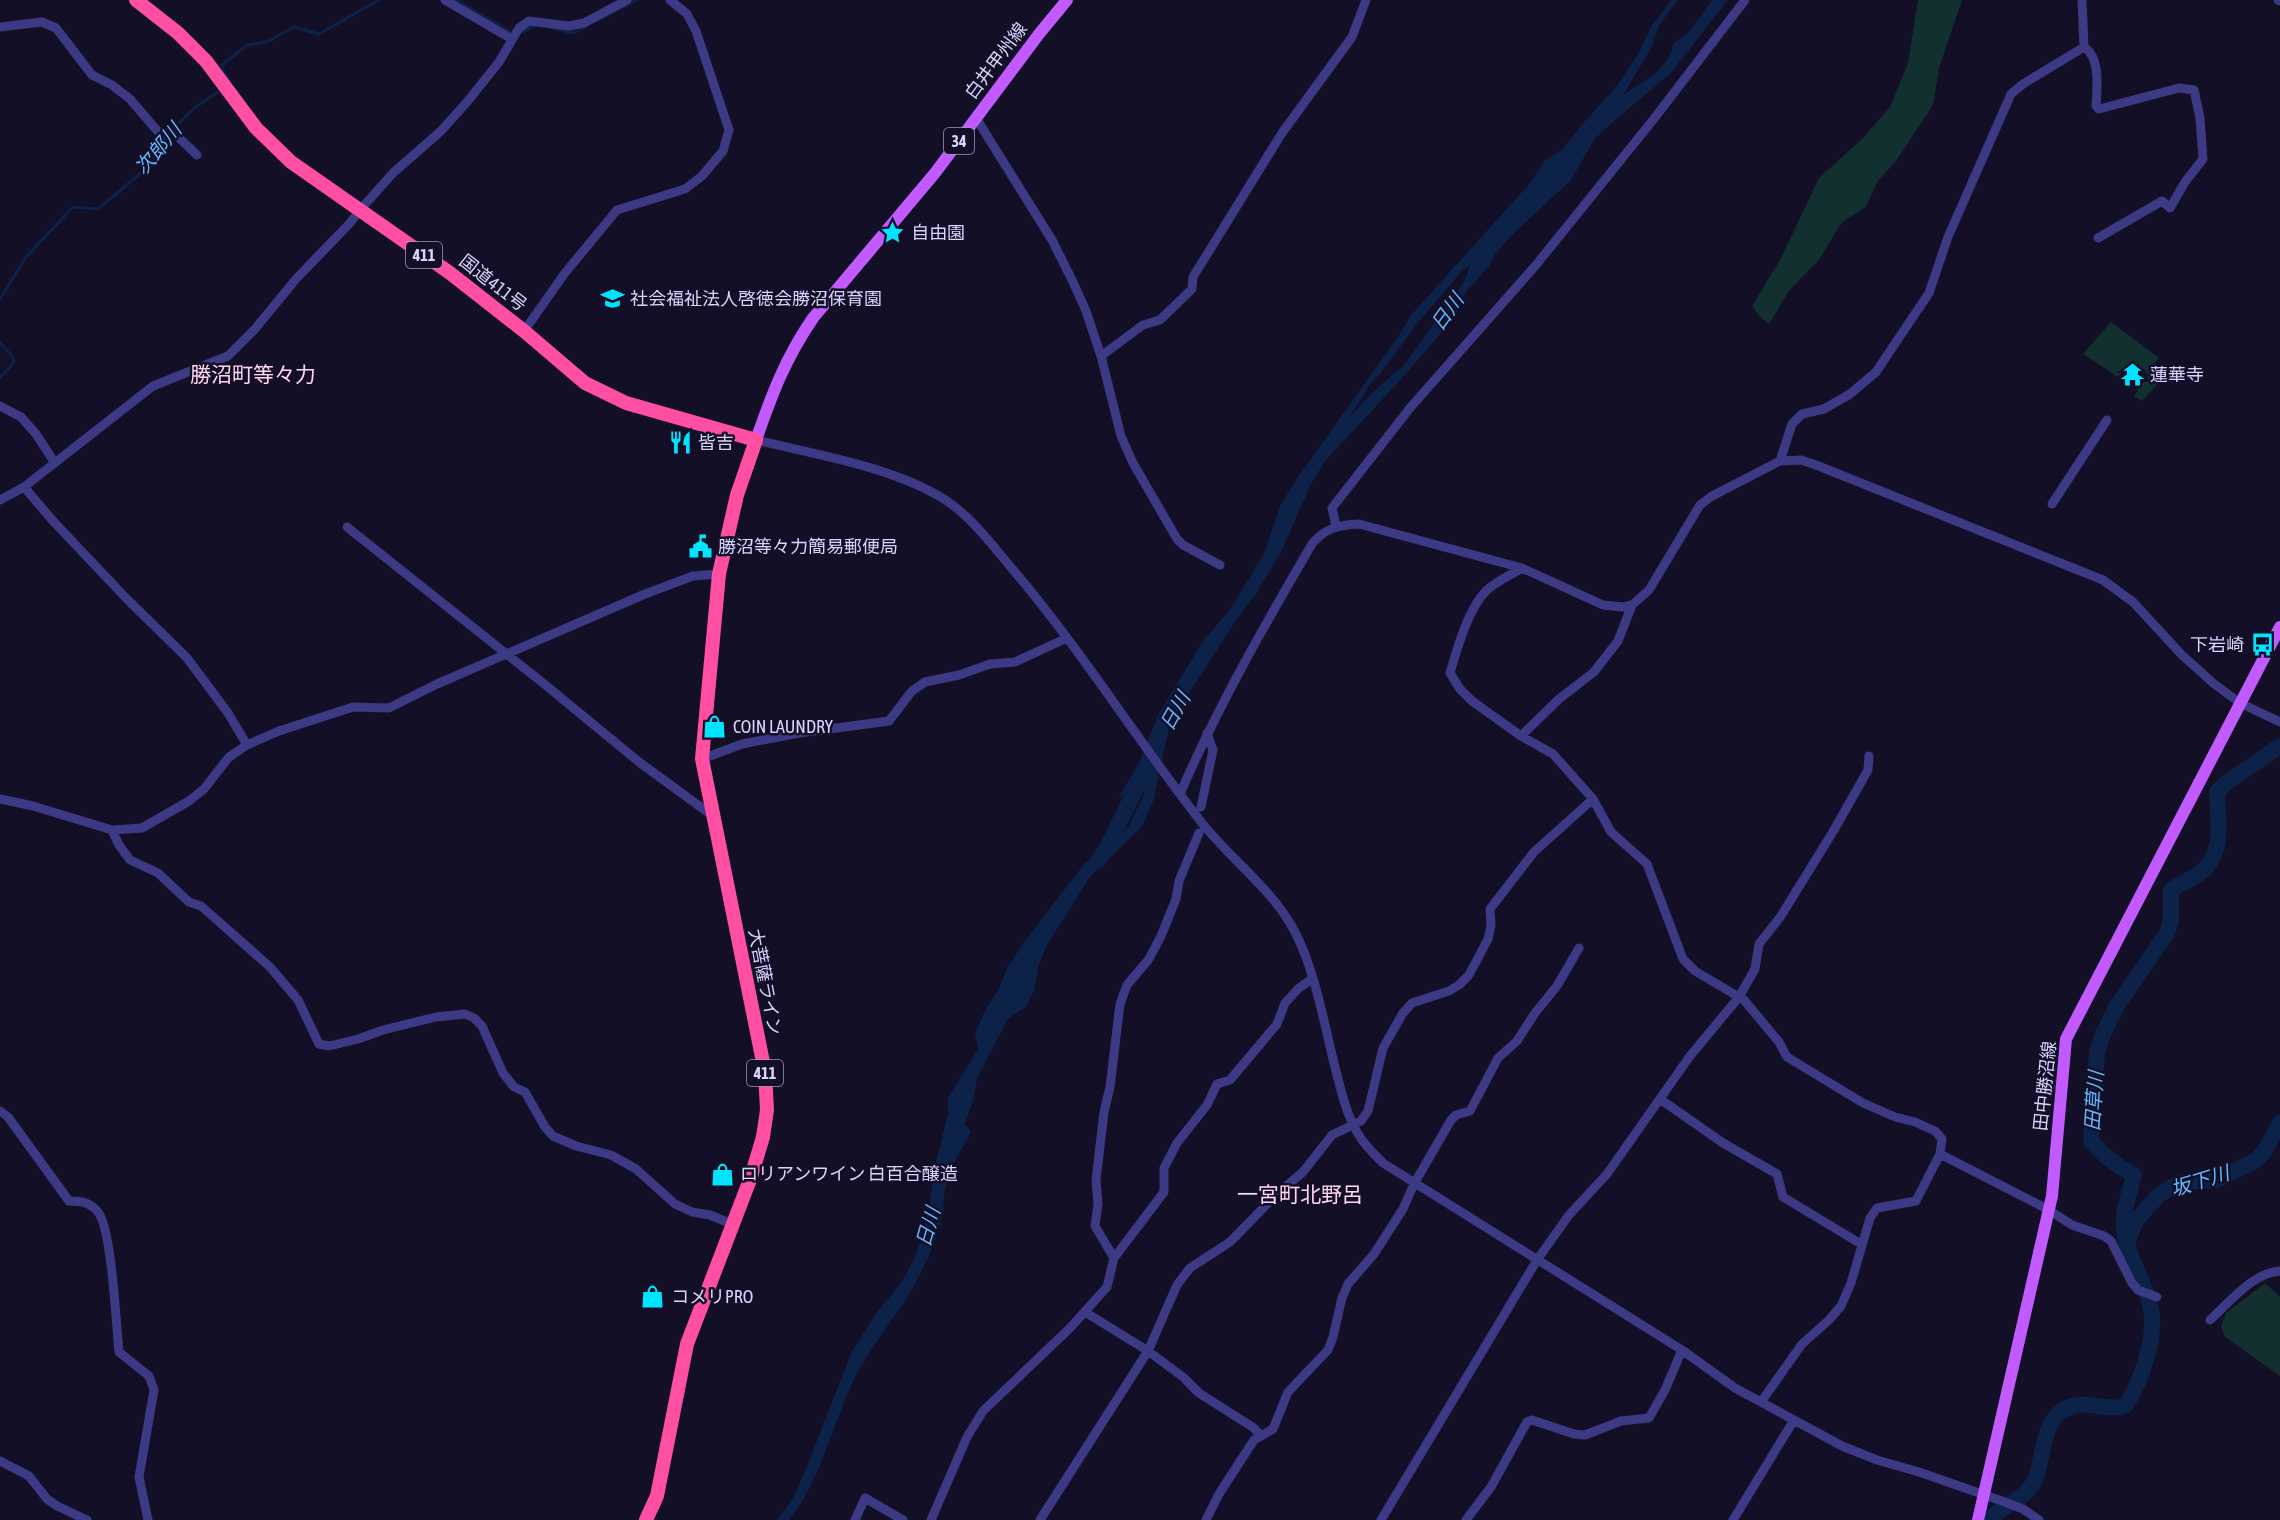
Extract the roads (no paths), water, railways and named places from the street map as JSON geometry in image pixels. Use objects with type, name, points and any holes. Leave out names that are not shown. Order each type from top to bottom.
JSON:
[{"type":"highway","name":"国道411号","points":[[136,0],[178,33],[206,61],[256,128],[279,152],[450,273],[524,331],[570,372],[601,393],[626,403],[756,440]]},
{"type":"highway","name":"大菩薩ライン","points":[[646,1520],[657,1496],[687,1344],[758,1156],[763,1137],[767,1092],[702,759],[719,574],[736,495],[756,440]]},
{"type":"main road","name":"白井甲州線","points":[[756,440],[776,384],[796,342],[840,285],[910,205],[1067,0]]},
{"type":"main road","name":"田中勝沼線","points":[[1978,1520],[2049,1210],[2061,1108],[2066,1039],[2280,627]]},
{"type":"street","points":[[445,0],[512,39]]},
{"type":"street","points":[[0,500],[24,487],[55,464],[153,386],[228,356],[255,329],[296,279],[350,224],[394,172],[441,131],[467,102],[499,62],[519,28],[529,21],[569,26],[584,23],[627,0]]},
{"type":"street","points":[[524,331],[565,273],[617,210],[685,189],[702,176],[723,151],[729,130],[696,32],[687,14],[670,0]]},
{"type":"street","points":[[1101,356],[1143,325],[1160,320],[1192,289],[1193,277],[1282,133],[1352,38],[1366,0]]},
{"type":"street","points":[[1336,526],[1332,508],[1410,408],[1536,265],[1653,120],[1745,0]]},
{"type":"street","points":[[2082,0],[2085,46],[2089,50],[2097,78],[2096,106],[2099,109],[2179,88],[2194,90],[2203,140],[2202,159],[2169,207],[2162,201],[2097,238]]},
{"type":"street","points":[[0,27],[42,22],[56,28],[92,75],[112,85],[130,99],[160,134],[175,134],[197,155]]},
{"type":"street","points":[[1780,461],[1792,424],[1802,414],[1824,409],[1850,394],[1876,372],[1929,293],[1948,237],[2011,94],[2023,84],[2085,46]]},
{"type":"street","points":[[976,118],[1052,240],[1086,311],[1101,356],[1121,436],[1133,463],[1176,539],[1220,565]]},
{"type":"street","points":[[0,406],[21,417],[36,434],[55,464]]},
{"type":"street","points":[[2052,504],[2107,420]]},
{"type":"street","points":[[756,440],[910,481],[945,499],[983,535],[1067,638],[1203,824],[1285,914],[1307,957],[1343,1099],[1352,1123],[1366,1147],[1383,1163],[1682,1350],[1735,1388],[1842,1446],[2023,1509],[2039,1520]]},
{"type":"street","points":[[1521,736],[1559,699],[1594,672],[1618,641],[1632,605],[1649,590],[1700,505],[1712,496],[1780,461],[1801,460],[2103,580],[2133,602],[2196,668],[2240,703],[2280,722]]},
{"type":"street","points":[[24,487],[125,597],[187,658],[228,713],[248,745]]},
{"type":"street","points":[[1180,794],[1237,674],[1312,544],[1319,536],[1336,526],[1359,524],[1522,568],[1603,605],[1616,607],[1632,605]]},
{"type":"street","points":[[347,527],[639,762],[713,816]]},
{"type":"street","points":[[1522,568],[1486,590],[1474,610],[1457,648],[1450,673],[1460,689],[1472,701],[1521,736],[1553,754],[1593,799],[1611,832],[1647,864],[1683,959],[1695,971],[1744,1000],[1779,1042],[1787,1058],[1863,1103],[1935,1131],[1942,1139],[1940,1154],[1916,1201],[1878,1208],[1870,1218],[1851,1283],[1840,1306],[1829,1320],[1802,1344],[1761,1402]]},
{"type":"street","points":[[0,799],[33,806],[111,830],[141,828],[189,801],[204,789],[229,757],[248,745],[279,731],[353,706],[389,708],[505,653],[693,576],[719,574]]},
{"type":"street","points":[[702,759],[742,744],[765,739],[889,721],[912,691],[925,682],[959,675],[990,663],[1015,662],[1067,638]]},
{"type":"street","points":[[1200,807],[1213,750],[1207,733]]},
{"type":"street","points":[[1381,1520],[1537,1260],[1569,1215],[1607,1174],[1690,1056],[1739,997],[1755,969],[1758,944],[1781,916],[1834,830],[1868,770],[1869,756]]},
{"type":"street","points":[[1040,1520],[1148,1351],[1178,1285],[1190,1268],[1230,1242],[1277,1194],[1303,1172],[1332,1135],[1361,1120],[1368,1111],[1383,1048],[1403,1013],[1412,1003],[1460,985],[1469,975],[1488,939],[1491,926],[1490,909],[1534,852],[1593,799]]},
{"type":"street","points":[[111,830],[130,860],[158,873],[189,902],[201,906],[270,967],[298,1000],[319,1044],[329,1046],[436,1017],[465,1014],[474,1018],[482,1026],[503,1072],[514,1087],[525,1092],[545,1127],[553,1136],[576,1146],[611,1155],[636,1169],[675,1204],[692,1212],[710,1215],[732,1224]]},
{"type":"street","points":[[1114,1258],[1095,1226],[1098,1204],[1096,1180],[1120,1004],[1127,985],[1149,959],[1161,936],[1176,898],[1179,881],[1199,833]]},
{"type":"street","points":[[1206,1520],[1219,1494],[1254,1440],[1273,1429],[1288,1392],[1328,1350],[1348,1284],[1374,1254],[1402,1209],[1451,1120],[1456,1115],[1470,1111],[1498,1058],[1517,1041],[1534,1013],[1557,986],[1580,948]]},
{"type":"street","points":[[930,1520],[967,1437],[983,1412],[1085,1312],[1107,1287],[1114,1258],[1164,1192],[1164,1168],[1177,1143],[1207,1105],[1217,1084],[1230,1080],[1277,1024],[1285,1003],[1299,988],[1312,979]]},
{"type":"street","points":[[1660,1099],[1723,1143],[1777,1174],[1783,1197],[1861,1244]]},
{"type":"street","points":[[0,1111],[8,1117],[69,1201],[84,1201],[99,1213],[107,1239],[118,1352],[149,1376],[154,1390],[139,1477],[148,1520]]},
{"type":"street","points":[[1940,1154],[2049,1210],[2072,1225],[2104,1236],[2112,1242],[2132,1283],[2138,1290],[2157,1297]]},
{"type":"street","points":[[2210,1320],[2250,1283],[2270,1272],[2280,1271]]},
{"type":"street","points":[[1085,1312],[1148,1351],[1183,1377],[1199,1393],[1254,1428],[1260,1435]]},
{"type":"street","points":[[1466,1520],[1491,1487],[1527,1422],[1532,1420],[1574,1434],[1585,1435],[1621,1421],[1649,1418],[1665,1390],[1682,1350]]},
{"type":"street","points":[[1733,1520],[1794,1420]]},
{"type":"street","points":[[0,1461],[29,1476],[47,1499],[57,1506],[87,1520]]},
{"type":"street","points":[[855,1520],[865,1498],[903,1520]]},
{"type":"water","points":[[1671,0],[1678,0],[1658,27],[1652,47],[1623,95],[1661,68],[1671,53],[1673,44],[1690,31],[1712,0],[1728,0],[1670,74],[1594,140],[1571,180],[1495,254],[1489,266],[1467,291],[1439,335],[1326,460],[1312,482],[1281,552],[1169,727],[1154,799],[1142,827],[1090,877],[1047,945],[1039,964],[1034,991],[1026,1007],[1009,1018],[994,1045],[977,1079],[973,1101],[965,1124],[971,1132],[949,1175],[944,1193],[943,1212],[928,1258],[903,1304],[860,1368],[820,1465],[801,1503],[789,1520],[777,1520],[792,1500],[806,1469],[851,1353],[877,1312],[901,1283],[913,1261],[929,1210],[934,1170],[948,1114],[948,1098],[978,1049],[975,1034],[985,1010],[999,989],[1007,968],[1027,938],[1085,863],[1129,826],[1143,796],[1149,771],[1128,793],[1119,797],[1141,759],[1159,713],[1205,638],[1230,610],[1264,553],[1281,504],[1296,480],[1411,315],[1531,182],[1545,160],[1562,150],[1616,87],[1638,54],[1651,27]],"holes":[[[1470,265],[1465,280],[1405,364],[1371,394],[1349,418],[1369,386],[1416,325],[1462,271]]]},
{"type":"waterway","name":"次郎川","points":[[229,81],[221,66],[247,45],[267,42],[294,27],[319,34],[379,0]]},
{"type":"waterway","name":"次郎川","points":[[456,0],[509,31]]},
{"type":"waterway","name":"次郎川","points":[[596,21],[637,0]]},
{"type":"waterway","name":"次郎川","points":[[523,32],[536,25]]},
{"type":"waterway","name":"次郎川","points":[[552,28],[573,33],[585,27]]},
{"type":"waterway","name":"次郎川","points":[[172,130],[193,109],[219,91]]},
{"type":"waterway","name":"次郎川","points":[[0,299],[26,257],[73,207],[98,209],[148,167],[152,160],[153,150],[166,137]]},
{"type":"waterway","name":"次郎川","points":[[0,343],[13,357],[14,362],[0,378]]},
{"type":"waterway","name":"田草川","points":[[1990,1520],[2022,1496],[2032,1485],[2039,1468],[2048,1429],[2059,1414],[2074,1405],[2111,1407],[2126,1405],[2143,1370],[2150,1343],[2152,1316],[2147,1295],[2128,1249],[2124,1229],[2125,1209],[2134,1175],[2111,1160],[2091,1141],[2097,1051],[2116,1007],[2167,933],[2171,921],[2171,890],[2200,873],[2213,856],[2217,847],[2219,825],[2217,792],[2226,783],[2280,746]]},
{"type":"waterway","name":"日川","points":[[1098,861],[1108,846],[1149,761]]},
{"type":"waterway","name":"坂下川","points":[[2129,1238],[2136,1220],[2160,1194],[2181,1182],[2216,1180],[2255,1161],[2264,1152],[2280,1123]]},
{"type":"place","name":"自由園","points":[[893,233]]},
{"type":"place","name":"社会福祉法人啓徳会勝沼保育園","points":[[612,299]]},
{"type":"place","name":"蓮華寺","points":[[2132,375]]},
{"type":"place","name":"皆吉","points":[[680,443]]},
{"type":"place","name":"勝沼等々力簡易郵便局","points":[[700,547]]},
{"type":"place","name":"下岩崎","points":[[2262,645]]},
{"type":"place","name":"COIN LAUNDRY","points":[[715,727]]},
{"type":"place","name":"ロリアンワイン 白百合醸造","points":[[722,1174]]},
{"type":"place","name":"コメリPRO","points":[[653,1297]]},
{"type":"district","name":"勝沼町等々力","points":[[253,375]]},
{"type":"district","name":"一宮町北野呂","points":[[1300,1195]]}]
